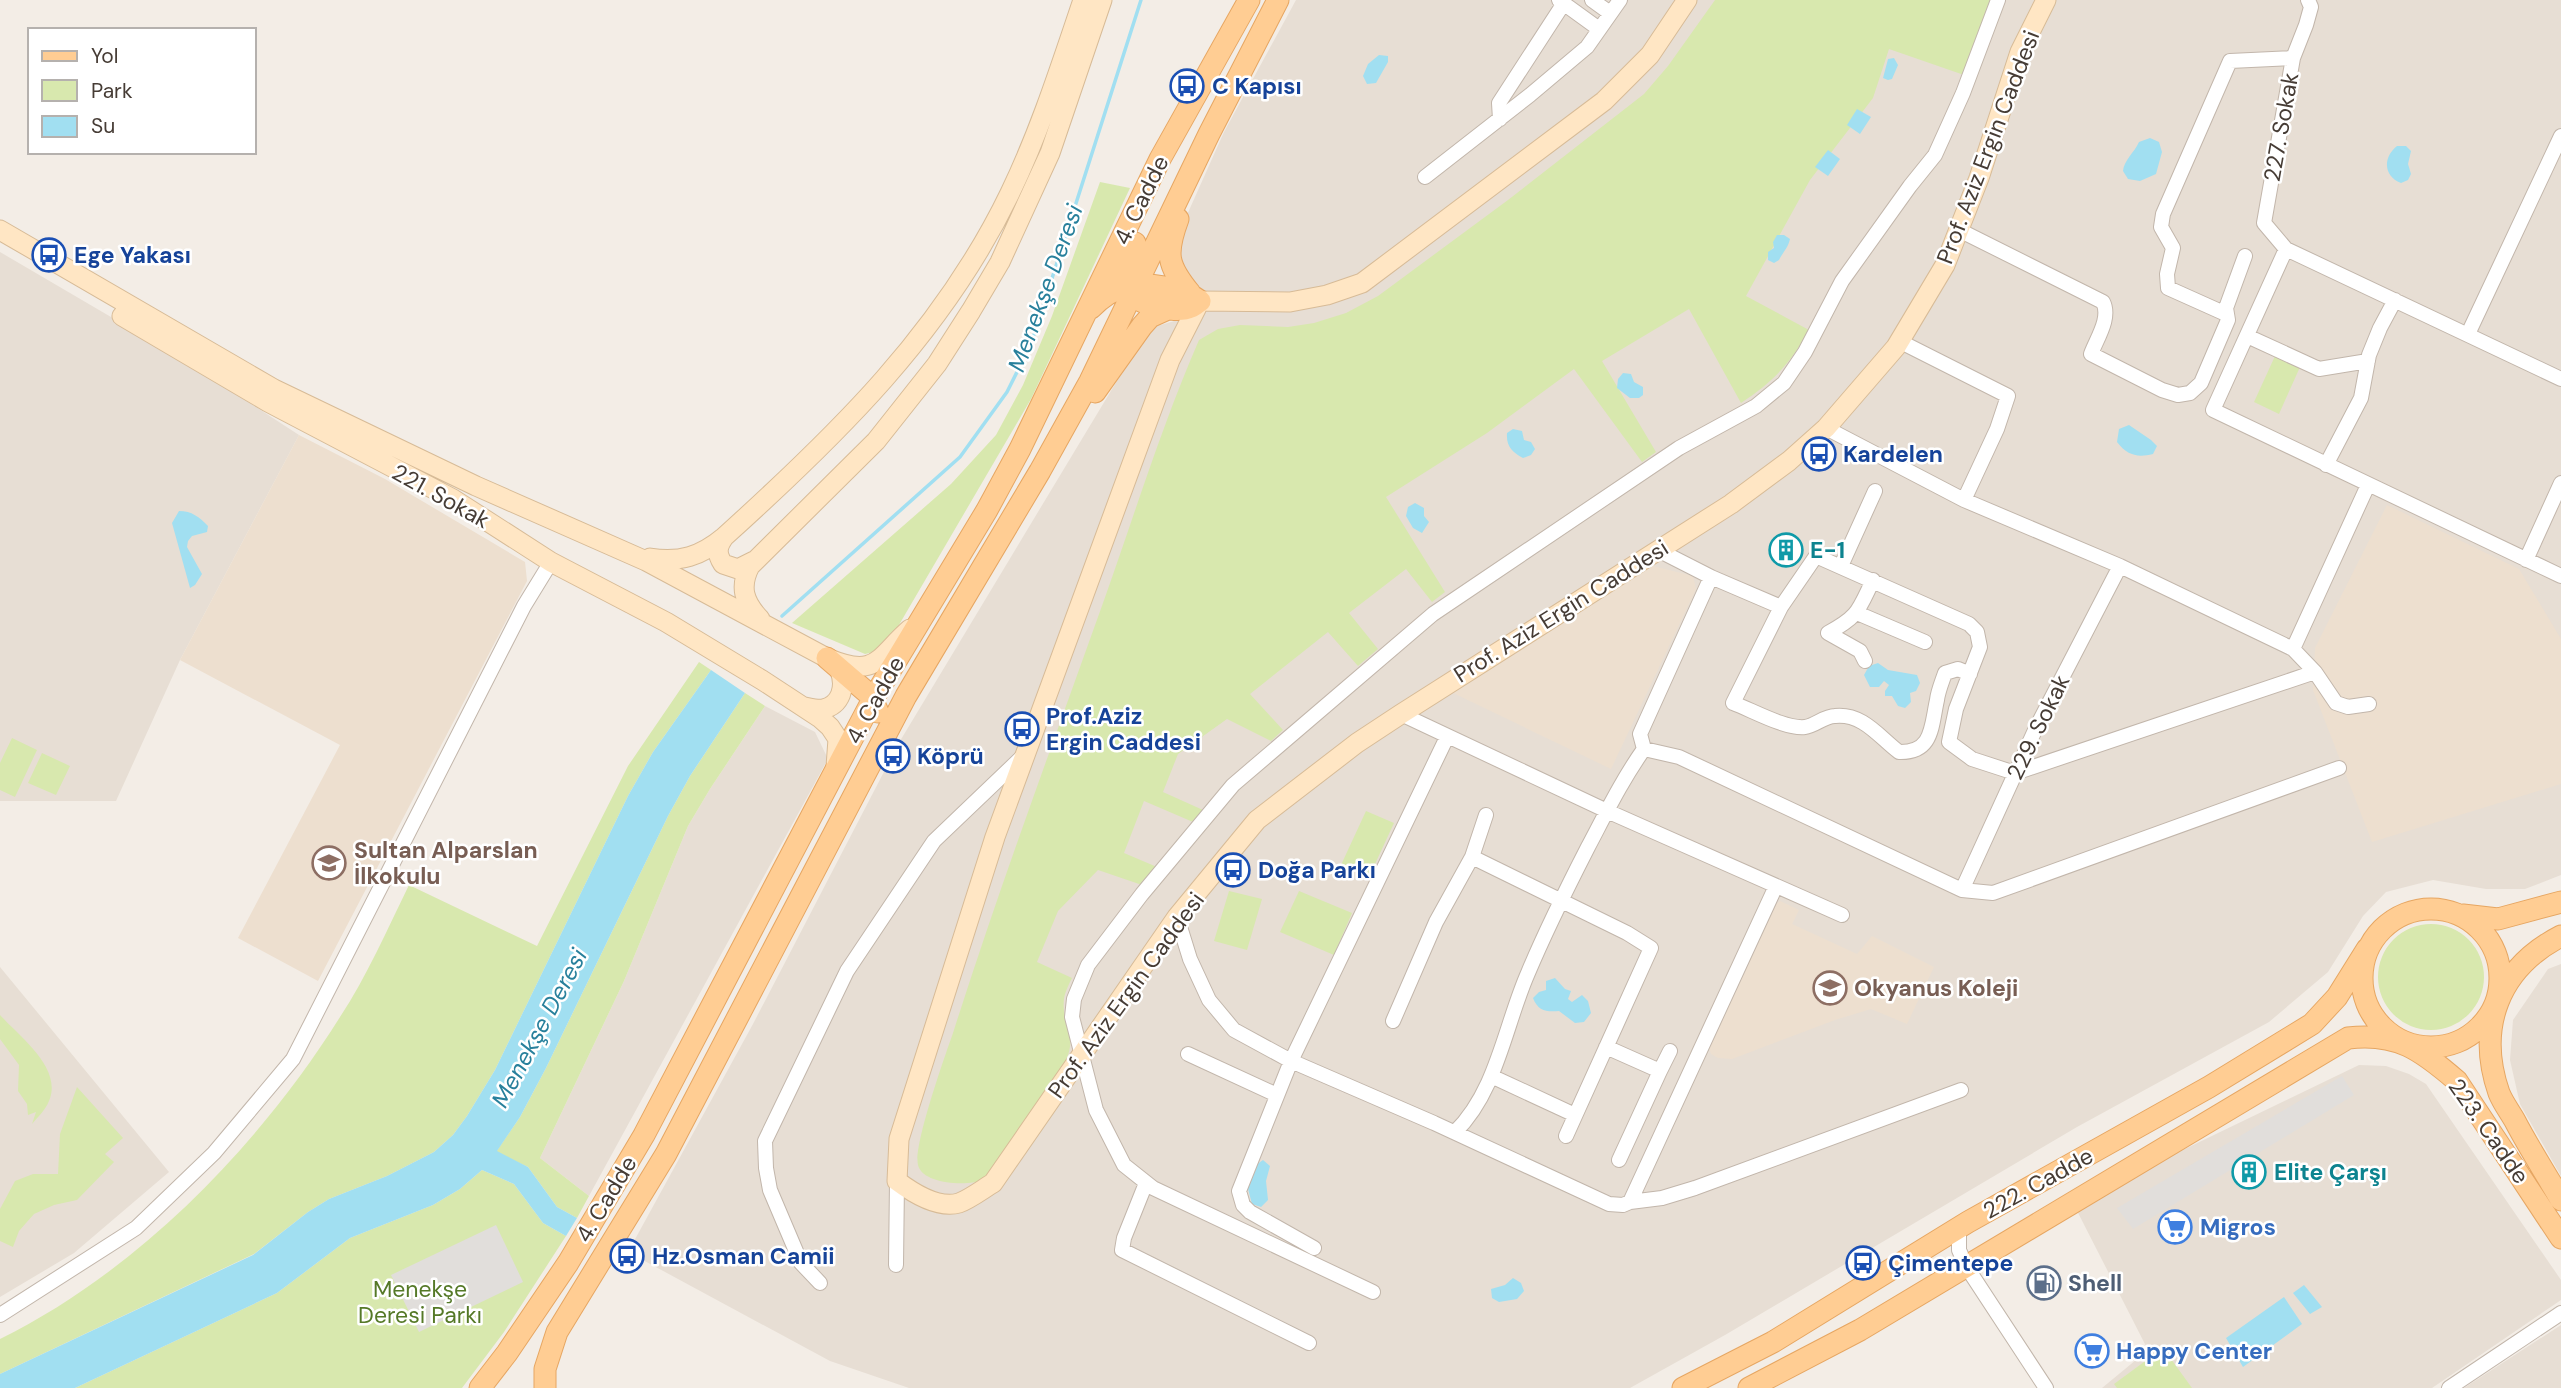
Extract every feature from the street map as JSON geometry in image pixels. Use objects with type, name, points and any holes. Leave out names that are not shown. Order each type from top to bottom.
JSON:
[{"type":"main road","name":"4. Cadde","points":[[480,1388],[568,1263],[645,1135],[873,699],[987,510],[1175,133],[1249,0]]},
{"type":"main road","name":"4. Cadde","points":[[545,1388],[545,1369],[557,1332],[666,1154],[906,696],[1090,381],[1130,289],[1278,0]]},
{"type":"main road","points":[[1175,133],[1168,172],[1124,266],[1121,282],[1142,303],[1189,308],[1195,297]]},
{"type":"main road","points":[[1195,297],[1175,274],[1169,250],[1198,156]]},
{"type":"main road","points":[[1087,312],[1106,294],[1130,289],[1195,297]]},
{"type":"main road","points":[[1048,456],[1142,326],[1150,317],[1170,308]]},
{"type":"main road","points":[[834,665],[873,699],[878,714],[878,722],[849,804]]},
{"type":"main road","points":[[2561,902],[2498,919],[2460,915],[2439,909],[2417,910],[2396,917],[2379,931],[2367,949],[2361,970],[2362,991],[2370,1012],[2383,1028],[2401,1041],[2422,1047],[2444,1046],[2465,1039],[2482,1025],[2515,971],[2541,946],[2561,936]]},
{"type":"main road","points":[[2460,915],[2478,927],[2491,944],[2499,964],[2500,986],[2494,1006]]},
{"type":"main road","name":"222. Cadde","points":[[1683,1388],[1773,1342],[1959,1228],[2209,1087],[2312,1024],[2337,997],[2367,949]]},
{"type":"main road","name":"223. Cadde","points":[[2494,1006],[2489,1054],[2500,1095],[2561,1200]]},
{"type":"main road","name":"222. Cadde","points":[[1749,1388],[1860,1330],[2325,1050],[2348,1038],[2371,1035],[2401,1041]]},
{"type":"main road","name":"223. Cadde","points":[[2401,1041],[2437,1064],[2457,1081],[2561,1238]]},
{"type":"street","points":[[633,555],[680,560],[708,550],[840,429],[908,353],[949,297],[1003,207],[1028,154],[1083,0]]},
{"type":"street","points":[[768,626],[752,610],[744,594],[744,576],[754,561],[876,441],[917,391],[971,311],[1000,262],[1050,152],[1102,0]]},
{"type":"street","points":[[1592,0],[1610,13]]},
{"type":"street","points":[[1425,177],[1587,47],[1620,0]]},
{"type":"street","points":[[896,1265],[900,1139],[1023,756],[1195,297],[1290,302],[1327,295],[1362,284],[1604,100],[1650,55],[1687,0]]},
{"type":"street","points":[[1373,1292],[1153,1188],[1124,1165],[1096,1110],[1072,1017],[1074,999],[1088,965],[1142,894],[1233,785],[1433,614],[1679,448],[1756,406],[1784,383],[1805,352],[1842,281],[1935,155],[1997,0]]},
{"type":"street","name":"Prof. Aziz Ergin Caddesi","points":[[897,1181],[911,1192],[931,1201],[958,1203],[993,1183],[1177,918],[1257,820],[1357,743],[1731,504],[1826,428],[1899,341],[1945,265],[1979,178],[2020,52],[2046,0]]},
{"type":"street","name":"227. Sokak","points":[[2286,249],[2264,223],[2293,58],[2311,7],[2308,0]]},
{"type":"street","points":[[1500,119],[1499,103],[1562,1],[1600,29]]},
{"type":"street","points":[[2225,313],[2168,288],[2167,274],[2174,248],[2161,227],[2164,214],[2230,61],[2293,58]]},
{"type":"street","points":[[2468,334],[2561,138]]},
{"type":"street","points":[[0,230],[274,389],[476,486],[633,555],[768,626],[834,665],[866,666],[881,659],[919,622]]},
{"type":"street","points":[[1959,230],[2103,302],[2106,317],[2091,354],[2162,390],[2178,395],[2190,393],[2200,383],[2228,320],[2225,313],[2245,256]]},
{"type":"street","name":"221. Sokak","points":[[0,244],[268,402],[453,499],[551,562],[676,628],[804,707],[830,727],[838,740],[838,755],[832,778]]},
{"type":"street","points":[[2561,379],[2286,249],[2213,411],[2561,576]]},
{"type":"street","points":[[2326,465],[2361,398],[2368,361],[2380,328],[2395,300]]},
{"type":"street","points":[[2247,336],[2319,369],[2368,361]]},
{"type":"street","points":[[1899,341],[2008,396],[1997,429],[1964,500]]},
{"type":"street","points":[[1826,428],[1964,500],[2120,566],[2293,649],[2315,672],[2336,703],[2348,707],[2369,704]]},
{"type":"street","points":[[2526,560],[2561,483]]},
{"type":"street","points":[[2293,649],[2368,485]]},
{"type":"street","points":[[1840,566],[1875,491]]},
{"type":"street","points":[[724,537],[717,549],[717,555],[723,564],[738,569],[754,561]]},
{"type":"street","points":[[1658,550],[1711,577],[1781,607]]},
{"type":"street","points":[[1970,674],[1958,669],[1945,673],[1937,696],[1930,734],[1924,744],[1913,752],[1899,752],[1871,727],[1851,718],[1834,716],[1806,727],[1788,725],[1733,703],[1781,607],[1816,556],[1969,624],[1977,632],[1980,646],[1970,674],[1956,709],[1949,742],[1972,758],[2015,773],[2315,672]]},
{"type":"street","points":[[0,1315],[136,1228],[214,1153],[293,1059],[524,606],[551,562]]},
{"type":"street","name":"229. Sokak","points":[[1962,890],[2036,728],[2120,566]]},
{"type":"street","points":[[1644,749],[1640,734],[1711,577]]},
{"type":"street","points":[[1865,661],[1860,651],[1828,633],[1857,613],[1872,580]]},
{"type":"street","points":[[1857,613],[1925,642]]},
{"type":"street","points":[[804,707],[823,709],[842,695],[844,686],[834,665]]},
{"type":"street","points":[[1401,714],[1607,811],[1842,915]]},
{"type":"street","points":[[1314,1248],[1250,1212],[1240,1198],[1244,1175],[1292,1061],[1447,737]]},
{"type":"street","points":[[1455,1132],[1467,1120],[1491,1076],[1527,975],[1561,901],[1624,777],[1644,749]]},
{"type":"street","points":[[1644,749],[1679,757],[1962,890],[1993,893],[2339,768]]},
{"type":"street","points":[[820,1283],[802,1263],[770,1190],[765,1141],[812,1041],[855,960],[934,841],[1023,756]]},
{"type":"street","points":[[1392,1021],[1436,922],[1472,857],[1486,815]]},
{"type":"street","points":[[1472,857],[1627,933],[1651,948],[1566,1136]]},
{"type":"street","points":[[1630,1202],[1776,886]]},
{"type":"street","points":[[1177,918],[1190,959],[1209,1000],[1234,1030],[1292,1061],[1455,1132],[1609,1204],[1623,1205],[1662,1198],[1695,1188],[1962,1090]]},
{"type":"street","points":[[1606,1047],[1660,1071]]},
{"type":"street","points":[[1619,1160],[1670,1051]]},
{"type":"street","points":[[1188,1054],[1277,1095]]},
{"type":"street","points":[[1491,1076],[1575,1115]]},
{"type":"street","points":[[1146,1182],[1124,1238],[1122,1250],[1309,1343]]},
{"type":"street","points":[[1959,1228],[1959,1250],[1966,1266],[2046,1388]]},
{"type":"street","points":[[2449,1388],[2561,1313]]},
{"type":"shaded area","points":[[1296,0],[2561,0],[2561,875],[2525,889],[2486,889],[2433,880],[2386,892],[2363,916],[2328,972],[2269,1022],[2077,1127],[1725,1335],[1630,1388],[909,1388],[830,1361],[628,1252],[753,1024],[900,741],[1138,346],[1157,326],[1178,320],[1195,289],[1181,267],[1178,235],[1224,132]]},
{"type":"shaded area","points":[[0,252],[181,358],[299,435],[180,660],[116,801],[0,801]]},
{"type":"shaded area","points":[[299,435],[385,479],[525,562],[527,581],[318,981],[238,938],[340,745],[180,660]]},
{"type":"shaded area","points":[[2387,505],[2519,569],[2561,639],[2561,784],[2372,842],[2313,690],[2315,648]]},
{"type":"shaded area","points":[[1649,565],[1693,576],[1696,589],[1611,769],[1451,692]]},
{"type":"shaded area","points":[[765,706],[815,732],[828,759],[589,1196],[540,1158],[624,981],[688,826]]},
{"type":"shaded area","name":"Okyanus Koleji","points":[[1780,901],[1799,910],[1792,924],[1857,954],[1872,936],[1934,967],[1907,1024],[1871,1009],[1732,1059],[1718,1058],[1711,1054],[1709,1048],[1712,1040],[1773,907]]},
{"type":"shaded area","points":[[2561,964],[2561,1176],[2520,1104],[2510,1060],[2513,1020],[2548,969]]},
{"type":"shaded area","points":[[0,967],[169,1172],[74,1253],[0,1297]]},
{"type":"shaded area","points":[[2359,1065],[2386,1066],[2409,1074],[2426,1084],[2561,1280],[2561,1300],[2432,1388],[2102,1388],[2148,1350],[2073,1203]]},
{"type":"shaded area","points":[[2342,1076],[2354,1095],[2133,1229],[2117,1208]]},
{"type":"shaded area","points":[[496,1225],[523,1282],[419,1332],[391,1275]]},
{"type":"shaded area","points":[[2561,1325],[2561,1388],[2464,1388]]},
{"type":"green space","points":[[1715,0],[1992,0],[1964,75],[1889,49],[1873,98],[1810,180],[1746,296],[1809,330],[1788,363],[1762,388],[1741,403],[1689,309],[1602,361],[1656,452],[1642,462],[1574,369],[1487,433],[1386,497],[1445,592],[1432,602],[1406,569],[1349,613],[1378,649],[1358,666],[1328,632],[1250,694],[1283,730],[1271,741],[1227,719],[1178,754],[1163,792],[1203,810],[1193,822],[1144,801],[1124,853],[1157,867],[1142,885],[1098,870],[1058,911],[1037,962],[1072,978],[1064,999],[1070,1036],[1066,1060],[984,1180],[957,1183],[928,1177],[918,1165],[918,1155],[937,1080],[1007,871],[1149,471],[1199,340],[1218,329],[1240,325],[1288,327],[1314,323],[1346,313],[1378,296],[1508,200],[1644,94],[1668,66]]},
{"type":"green space","points":[[1100,182],[1130,188],[1031,399],[889,642],[878,651],[865,654],[792,623],[951,484],[996,435],[1023,385],[1052,316]]},
{"type":"green space","points":[[2275,356],[2300,367],[2279,414],[2254,402]]},
{"type":"green space","points":[[699,662],[711,670],[653,752],[628,796],[495,1070],[453,1135],[434,1152],[387,1176],[329,1199],[254,1254],[0,1374],[0,1339],[51,1311],[100,1278],[147,1241],[233,1158],[272,1112],[308,1065],[350,1001],[409,885],[537,946],[628,766]]},
{"type":"green space","points":[[745,693],[765,706],[688,826],[624,981],[540,1158],[589,1196],[577,1218],[557,1207],[528,1167],[496,1152],[520,1117],[546,1068],[668,816],[690,776]]},
{"type":"green space","points":[[12,738],[37,750],[15,797],[0,790],[0,763]]},
{"type":"green space","points":[[42,753],[70,766],[56,795],[28,783]]},
{"type":"green space","points":[[1366,811],[1394,823],[1369,877],[1341,865]]},
{"type":"green space","points":[[1229,891],[1262,899],[1247,950],[1214,941]]},
{"type":"green space","points":[[1299,891],[1352,913],[1334,955],[1280,932]]},
{"type":"green space","points":[[2431,924],[2451,928],[2469,939],[2480,957],[2484,977],[2480,997],[2469,1015],[2451,1026],[2431,1030],[2411,1026],[2393,1015],[2382,997],[2378,977],[2382,957],[2393,939],[2411,928]]},
{"type":"green space","points":[[0,1015],[37,1054],[50,1077],[52,1089],[49,1101],[32,1124],[36,1112],[28,1115],[27,1104],[18,1091],[19,1065],[0,1039]]},
{"type":"green space","points":[[77,1087],[123,1138],[105,1154],[114,1162],[77,1200],[54,1205],[34,1214],[19,1231],[13,1247],[0,1241],[0,1209],[15,1181],[33,1174],[58,1174],[60,1134]]},
{"type":"green space","name":"Menekşe Deresi Parkı","points":[[482,1170],[514,1184],[543,1223],[566,1236],[504,1332],[462,1388],[75,1388],[277,1293],[350,1238],[433,1205],[460,1189]]},
{"type":"green space","points":[[2163,1348],[2192,1388],[2117,1388],[2114,1384]]},
{"type":"water","points":[[1379,55],[1388,56],[1388,62],[1376,83],[1367,84],[1363,76],[1368,64]]},
{"type":"water","points":[[1894,58],[1898,65],[1892,79],[1883,78],[1888,59]]},
{"type":"water","points":[[1857,109],[1871,117],[1860,134],[1847,125]]},
{"type":"water","points":[[2150,138],[2159,142],[2162,152],[2156,174],[2140,181],[2128,179],[2123,171],[2125,163],[2139,142]]},
{"type":"water","points":[[2397,146],[2406,146],[2411,151],[2408,164],[2411,174],[2408,180],[2401,183],[2391,176],[2387,166],[2389,155]]},
{"type":"water","points":[[1828,150],[1840,159],[1828,176],[1815,167]]},
{"type":"water","points":[[1777,235],[1790,239],[1779,260],[1774,263],[1768,260],[1768,252],[1774,248],[1773,242]]},
{"type":"water","points":[[1623,373],[1631,374],[1634,382],[1643,387],[1643,395],[1630,398],[1617,388],[1618,379]]},
{"type":"water","points":[[2129,425],[2157,446],[2153,454],[2133,454],[2117,442],[2119,429]]},
{"type":"water","points":[[1513,429],[1522,431],[1524,440],[1531,442],[1535,449],[1531,455],[1523,458],[1510,448],[1507,433]]},
{"type":"water","points":[[1415,503],[1424,508],[1424,516],[1429,522],[1422,533],[1413,528],[1406,516],[1408,507]]},
{"type":"water","points":[[179,511],[195,515],[208,526],[207,532],[192,536],[188,541],[187,547],[202,574],[190,588],[172,523]]},
{"type":"water","points":[[1878,663],[1888,670],[1917,675],[1920,683],[1916,691],[1910,693],[1911,702],[1905,708],[1898,706],[1892,696],[1885,696],[1889,685],[1884,681],[1879,687],[1870,687],[1864,675],[1869,666]]},
{"type":"water","points":[[711,670],[745,693],[690,776],[668,816],[546,1068],[520,1117],[497,1151],[528,1167],[557,1207],[577,1218],[566,1236],[543,1223],[514,1184],[482,1170],[460,1189],[433,1205],[350,1238],[277,1293],[75,1388],[0,1388],[0,1374],[253,1255],[329,1199],[387,1176],[434,1152],[453,1135],[495,1070],[628,796],[653,752]]},
{"type":"water","points":[[1555,978],[1565,989],[1571,991],[1568,999],[1572,1002],[1582,995],[1588,1001],[1591,1013],[1584,1022],[1575,1023],[1559,1011],[1543,1010],[1537,1006],[1533,998],[1546,990],[1546,981]]},
{"type":"water","points":[[1263,1160],[1270,1166],[1266,1181],[1268,1200],[1261,1207],[1252,1204],[1246,1181],[1256,1165]]},
{"type":"water","points":[[1513,1278],[1521,1283],[1524,1291],[1517,1299],[1499,1302],[1492,1298],[1491,1289],[1505,1285]]},
{"type":"water","points":[[2304,1285],[2322,1307],[2310,1314],[2293,1293]]},
{"type":"water","points":[[2284,1297],[2302,1324],[2243,1367],[2226,1338]]},
{"type":"waterway","name":"Menekşe Deresi","points":[[782,616],[960,457],[1007,392],[1031,344],[1141,0]]},
{"type":"place","name":"C Kapısı","points":[[1187,86]]},
{"type":"place","name":"Ege Yakası","points":[[49,255]]},
{"type":"place","name":"Kardelen","points":[[1819,454]]},
{"type":"place","name":"E-1","points":[[1786,550]]},
{"type":"place","name":"Prof.Aziz Ergin Caddesi","points":[[1022,729]]},
{"type":"place","name":"Köprü","points":[[893,756]]},
{"type":"place","name":"Sultan Alparslan İlkokulu","points":[[329,863]]},
{"type":"place","name":"Doğa Parkı","points":[[1233,870]]},
{"type":"place","name":"Okyanus Koleji","points":[[1830,988]]},
{"type":"place","name":"Elite Çarşı","points":[[2249,1172]]},
{"type":"place","name":"Migros","points":[[2175,1227]]},
{"type":"place","name":"Hz.Osman Camii","points":[[627,1256]]},
{"type":"place","name":"Çimentepe","points":[[1863,1263]]},
{"type":"place","name":"Shell","points":[[2044,1283]]},
{"type":"place","name":"Happy Center","points":[[2092,1351]]}]
